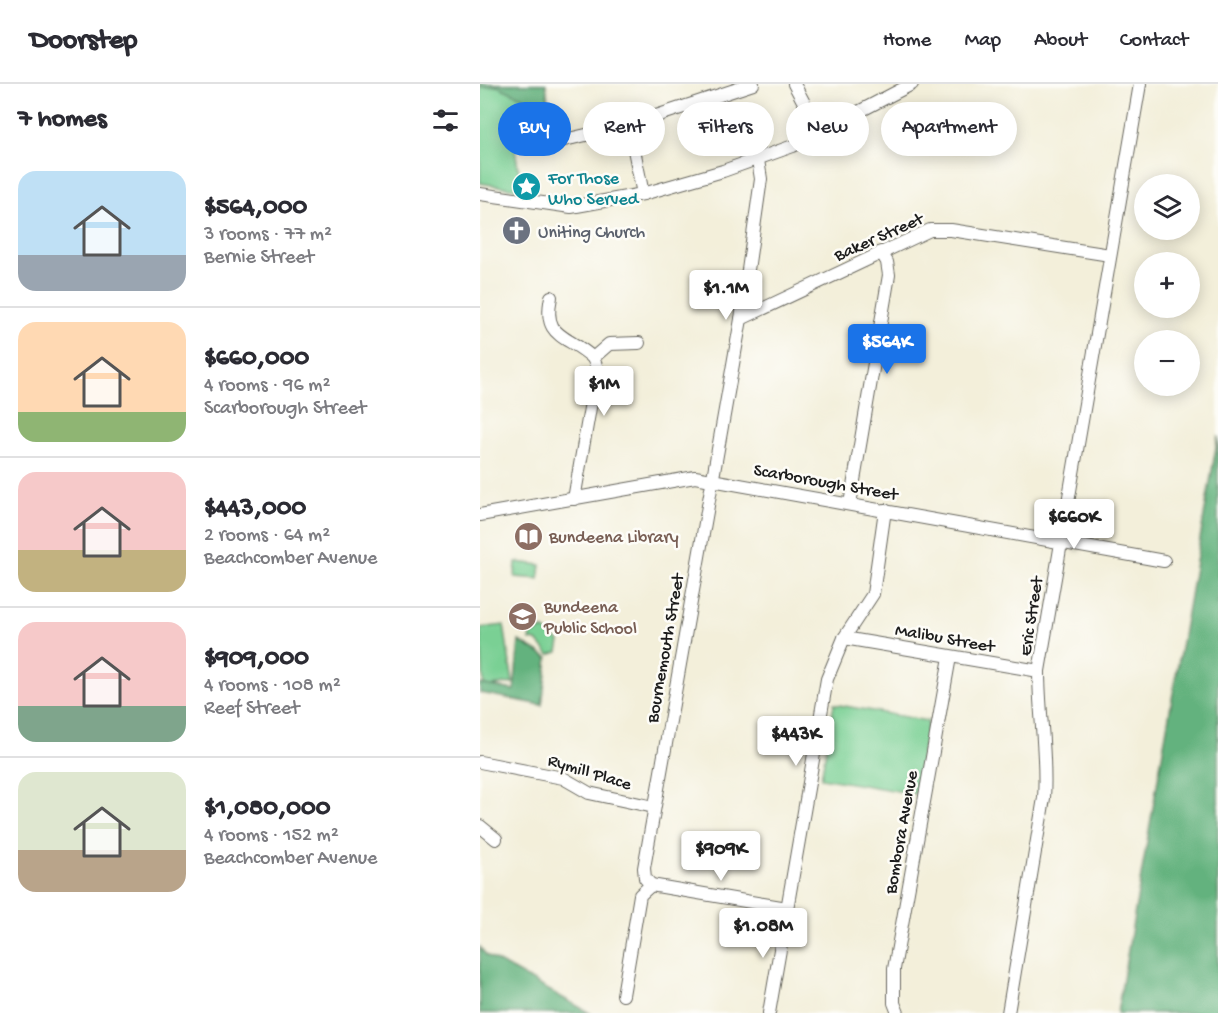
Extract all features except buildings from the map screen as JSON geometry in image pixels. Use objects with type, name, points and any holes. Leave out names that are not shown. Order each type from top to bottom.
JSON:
[{"type":"street","points":[[665,113],[753,84]]},
{"type":"street","points":[[794,84],[804,102]]},
{"type":"street","points":[[869,107],[912,84]]},
{"type":"street","name":"Eric Street","points":[[1008,1013],[1044,798],[1039,671],[1140,84]]},
{"type":"street","points":[[480,194],[571,207],[643,194],[758,160],[786,148]]},
{"type":"street","points":[[635,156],[643,194]]},
{"type":"street","name":"Bournemouth Street","points":[[651,885],[645,878],[644,868],[741,319],[761,179],[758,160]]},
{"type":"street","name":"Baker Street","points":[[741,319],[923,232],[938,229],[1110,255]]},
{"type":"street","points":[[850,504],[889,275],[881,252]]},
{"type":"street","points":[[551,297],[547,315],[551,326],[556,332],[580,346],[593,358],[597,368],[574,499]]},
{"type":"street","points":[[593,358],[609,344],[639,343]]},
{"type":"street","name":"Scarborough Street","points":[[480,515],[695,477],[1164,561]]},
{"type":"street","points":[[769,1013],[827,679],[844,638],[873,594],[885,510]]},
{"type":"street","name":"Malibu Street","points":[[844,638],[1039,671]]},
{"type":"street","name":"Bombora Avenue","points":[[898,1013],[893,993],[894,969],[950,657]]},
{"type":"street","name":"Rymill Place","points":[[480,762],[563,778],[589,793],[654,807]]},
{"type":"street","points":[[480,825],[496,839]]},
{"type":"street","points":[[623,995],[640,895],[651,885],[787,908]]},
{"type":"green space","points":[[480,84],[546,84],[547,102],[498,102],[498,156],[516,156],[522,190],[480,183]]},
{"type":"green space","points":[[480,84],[546,84],[548,102],[533,102],[497,86],[480,88]]},
{"type":"green space","points":[[1218,436],[1218,1013],[1117,1013]]},
{"type":"green space","points":[[516,562],[541,565],[539,579],[515,577]]},
{"type":"green space","points":[[504,625],[513,683],[484,687],[480,628]]},
{"type":"green space","points":[[543,629],[560,642],[558,652],[549,655],[537,641],[530,640],[531,635]]},
{"type":"green space","points":[[519,641],[548,658],[542,705],[480,693],[480,684],[514,690]]},
{"type":"green space","points":[[834,704],[928,721],[915,794],[821,778]]},
{"type":"green space","points":[[480,947],[486,955],[590,1013],[480,1013]]},
{"type":"place","name":"For Those Who Served","points":[[527,187]]},
{"type":"place","name":"Uniting Church","points":[[517,231]]},
{"type":"place","name":"Bundeena Library","points":[[528,536]]},
{"type":"place","name":"Bundeena Public School","points":[[523,616]]}]
